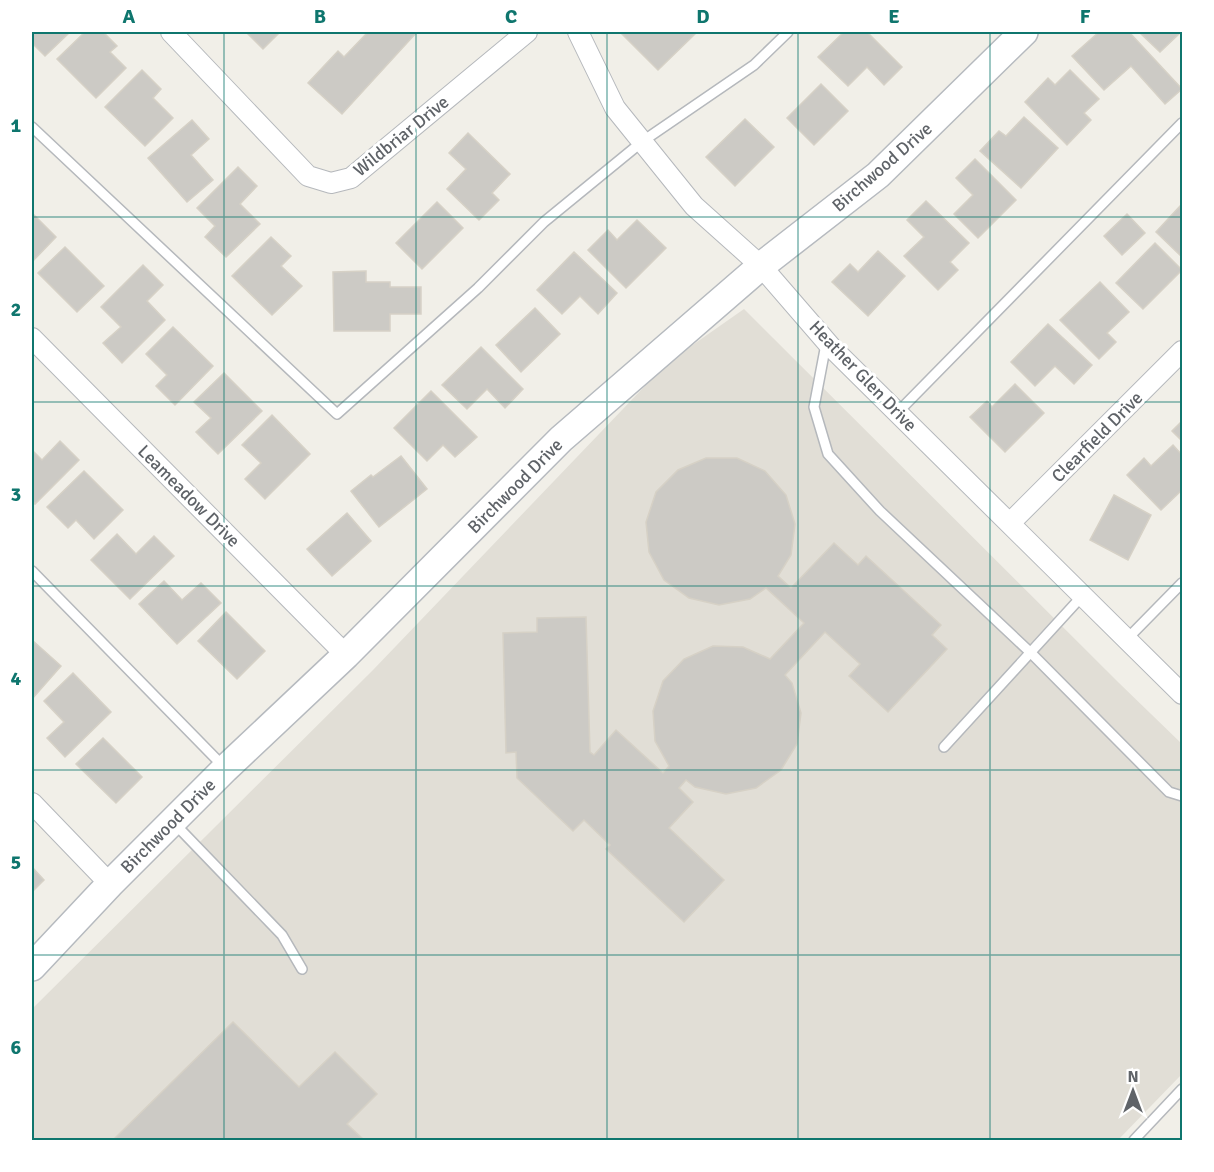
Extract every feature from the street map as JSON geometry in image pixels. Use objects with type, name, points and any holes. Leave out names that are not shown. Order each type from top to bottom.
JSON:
[{"type":"street","name":"Wildbriar Drive","points":[[171,32],[308,176],[331,183],[351,178],[527,32]]},
{"type":"street","name":"Heather Glen Drive","points":[[578,32],[615,108],[694,206],[761,266],[826,341],[1182,694]]},
{"type":"street","name":"Birchwood Drive","points":[[32,967],[110,884],[225,769],[346,655],[561,439],[761,266],[878,175],[1024,32]]},
{"type":"street","name":"Leameadow Drive","points":[[32,338],[346,655]]},
{"type":"street","name":"Clearfield Drive","points":[[1010,523],[1182,351]]},
{"type":"street","points":[[32,803],[110,884]]},
{"type":"lane","points":[[32,127],[337,414],[478,288],[544,222],[643,141],[754,65],[788,32]]},
{"type":"lane","points":[[898,412],[1182,123]]},
{"type":"lane","points":[[826,341],[814,407],[828,454],[880,511],[1031,653],[1169,792],[1182,796]]},
{"type":"lane","points":[[32,571],[225,769]]},
{"type":"lane","points":[[1127,639],[1182,583]]},
{"type":"lane","points":[[944,747],[1083,595]]},
{"type":"lane","points":[[173,822],[282,935],[302,969]]},
{"type":"lane","points":[[1134,1140],[1182,1089]]},
{"type":"shaded area","points":[[744,309],[1182,744],[1182,1074],[1118,1140],[32,1140],[32,1009],[373,670],[667,363]]},
{"type":"building","points":[[32,32],[70,32],[45,56],[32,43]]},
{"type":"building","points":[[85,32],[103,32],[117,46],[110,52],[126,68],[96,98],[57,59]]},
{"type":"building","points":[[246,32],[280,32],[263,49]]},
{"type":"building","points":[[368,32],[417,32],[342,114],[308,83],[338,51],[344,57]]},
{"type":"building","points":[[620,32],[697,32],[658,70]]},
{"type":"building","points":[[844,32],[867,32],[902,67],[884,85],[867,67],[848,86],[818,57]]},
{"type":"building","points":[[1099,32],[1129,32],[1182,89],[1165,104],[1131,66],[1104,90],[1072,56]]},
{"type":"building","points":[[1139,32],[1181,32],[1160,52]]},
{"type":"building","points":[[142,70],[161,89],[153,98],[173,118],[145,146],[105,107]]},
{"type":"building","points":[[1070,70],[1099,99],[1084,113],[1091,120],[1067,145],[1025,102],[1048,78],[1055,85]]},
{"type":"building","points":[[821,84],[848,111],[814,145],[787,118]]},
{"type":"building","points":[[1024,117],[1058,148],[1021,188],[980,151],[999,131],[1006,136]]},
{"type":"building","points":[[745,119],[774,147],[735,186],[706,157]]},
{"type":"building","points":[[192,120],[209,139],[191,155],[213,180],[187,202],[148,158]]},
{"type":"building","points":[[468,133],[510,174],[492,193],[499,200],[479,220],[447,189],[466,169],[449,153]]},
{"type":"building","points":[[975,159],[1016,200],[978,238],[954,214],[973,195],[956,178]]},
{"type":"building","points":[[238,167],[257,186],[240,204],[260,224],[226,257],[205,237],[215,226],[197,208]]},
{"type":"building","points":[[926,201],[969,243],[950,262],[958,270],[938,290],[904,256],[924,237],[907,220]]},
{"type":"building","points":[[437,202],[463,228],[422,269],[396,243]]},
{"type":"building","points":[[1182,204],[1182,257],[1156,232]]},
{"type":"building","points":[[32,213],[56,237],[32,262]]},
{"type":"building","points":[[1127,214],[1145,233],[1122,255],[1104,236]]},
{"type":"building","points":[[637,220],[666,248],[626,288],[588,250],[608,230],[617,240]]},
{"type":"building","points":[[271,237],[291,256],[281,266],[302,286],[272,315],[232,276]]},
{"type":"building","points":[[1155,243],[1182,270],[1143,309],[1116,283]]},
{"type":"building","points":[[65,247],[104,286],[77,312],[38,273]]},
{"type":"building","points":[[878,251],[905,276],[868,316],[832,282],[850,264],[858,272]]},
{"type":"building","points":[[574,252],[617,293],[598,314],[580,296],[562,314],[537,290]]},
{"type":"building","points":[[143,265],[163,285],[147,301],[165,320],[122,363],[103,343],[121,327],[101,307]]},
{"type":"building","points":[[366,271],[366,282],[390,282],[390,287],[421,287],[421,314],[390,314],[390,331],[334,331],[333,272]]},
{"type":"building","points":[[1100,282],[1129,312],[1107,333],[1116,342],[1099,359],[1060,320]]},
{"type":"building","points":[[535,308],[560,334],[521,372],[496,345]]},
{"type":"building","points":[[1048,324],[1092,365],[1074,384],[1055,366],[1035,386],[1011,362]]},
{"type":"building","points":[[173,327],[213,366],[175,405],[156,386],[167,375],[146,354]]},
{"type":"building","points":[[481,347],[523,389],[505,408],[487,389],[467,409],[442,385]]},
{"type":"building","points":[[224,373],[262,411],[218,454],[196,432],[211,418],[194,402]]},
{"type":"building","points":[[1015,384],[1044,413],[1005,452],[970,417],[987,401],[992,407]]},
{"type":"building","points":[[431,391],[477,437],[455,457],[443,445],[427,461],[394,428]]},
{"type":"building","points":[[272,415],[310,454],[265,499],[245,479],[261,463],[242,445]]},
{"type":"building","points":[[1182,421],[1182,441],[1172,431]]},
{"type":"building","points":[[60,441],[79,460],[35,504],[32,500],[32,450],[42,460]]},
{"type":"building","points":[[1173,445],[1182,455],[1182,490],[1161,510],[1127,475],[1144,458],[1151,466]]},
{"type":"building","points":[[401,456],[427,489],[379,527],[351,491]]},
{"type":"building","points":[[706,458],[737,458],[765,471],[786,495],[795,524],[791,555],[778,576],[791,588],[834,543],[858,565],[866,556],[941,625],[932,635],[947,649],[888,712],[849,676],[860,664],[825,632],[785,675],[792,683],[801,713],[797,744],[781,770],[756,788],[726,794],[695,787],[686,780],[679,788],[693,802],[669,828],[724,880],[684,922],[606,849],[610,845],[584,820],[573,831],[517,778],[516,752],[506,753],[503,633],[537,632],[537,618],[586,617],[590,752],[594,755],[616,730],[663,773],[669,766],[655,741],[653,711],[663,681],[684,659],[713,646],[743,647],[770,659],[804,623],[766,588],[750,599],[719,605],[689,598],[664,580],[649,552],[646,522],[656,492],[678,470]]},
{"type":"building","points":[[84,471],[123,510],[94,539],[76,520],[68,528],[47,507]]},
{"type":"building","points":[[1114,495],[1151,515],[1128,560],[1090,540]]},
{"type":"building","points":[[347,513],[371,541],[332,576],[307,549]]},
{"type":"building","points":[[117,534],[136,554],[154,536],[174,556],[130,599],[91,560]]},
{"type":"building","points":[[164,581],[182,600],[201,583],[221,603],[177,644],[139,604]]},
{"type":"building","points":[[226,612],[265,651],[237,679],[198,641]]},
{"type":"building","points":[[32,640],[61,666],[32,699]]},
{"type":"building","points":[[73,673],[111,712],[65,757],[47,738],[64,722],[44,701]]},
{"type":"building","points":[[103,738],[142,777],[116,803],[76,764]]},
{"type":"building","points":[[32,867],[44,880],[32,892]]},
{"type":"building","points":[[233,1022],[299,1087],[335,1052],[377,1094],[347,1124],[364,1140],[113,1140]]}]
